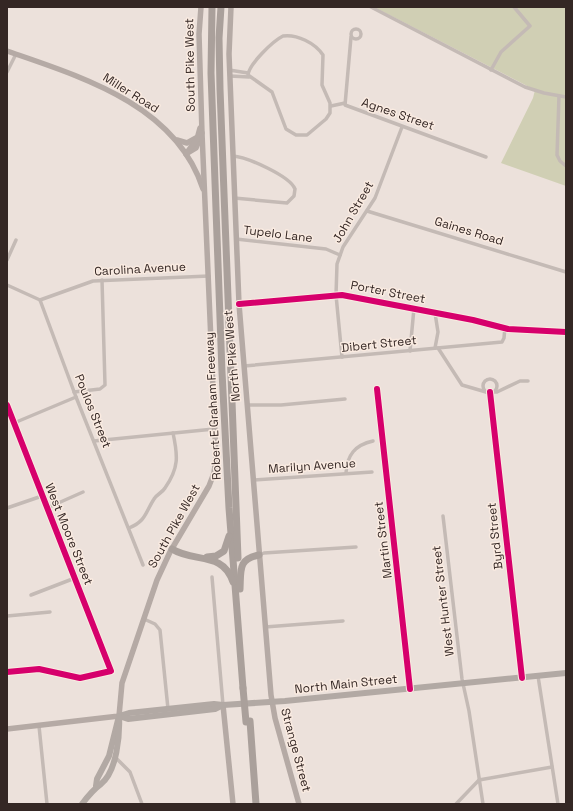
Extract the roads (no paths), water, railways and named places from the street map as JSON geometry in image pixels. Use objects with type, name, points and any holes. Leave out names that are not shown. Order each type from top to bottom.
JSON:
[{"type":"highway","name":"Robert E Graham Freeway","points":[[212,7],[210,48],[211,88],[222,372],[246,688],[253,804]]},
{"type":"highway","name":"Robert E Graham Freeway","points":[[221,7],[219,38],[220,88],[233,530]]},
{"type":"highway","points":[[190,556],[216,556],[224,551],[233,530]]},
{"type":"highway","points":[[233,530],[240,549],[251,557]]},
{"type":"highway","points":[[172,549],[190,556],[222,564],[238,590]]},
{"type":"highway","points":[[238,590],[243,563],[251,557],[259,555]]},
{"type":"highway","name":"Robert E Graham Freeway","points":[[253,788],[256,804]]},
{"type":"main road","name":"South Pike West","points":[[186,154],[196,148],[202,123],[199,7]]},
{"type":"main road","name":"North Pike West","points":[[231,7],[229,37],[239,304],[272,702]]},
{"type":"main road","name":"Miller Road","points":[[7,51],[79,76],[148,114],[172,137],[186,154],[201,181],[206,199]]},
{"type":"main road","points":[[172,137],[180,142],[187,143],[200,135],[206,199]]},
{"type":"main road","name":"South Pike West","points":[[119,716],[122,683],[157,580],[172,549],[209,486],[214,473],[216,458],[206,199]]},
{"type":"main road","name":"North Main Street","points":[[223,705],[272,702],[566,673]]},
{"type":"main road","name":"Strange Street","points":[[272,702],[299,804]]},
{"type":"main road","points":[[7,729],[119,716],[129,713],[214,704],[223,705]]},
{"type":"main road","points":[[119,716],[128,719],[215,709],[223,705]]},
{"type":"main road","points":[[223,705],[233,804]]},
{"type":"main road","points":[[82,804],[99,785],[116,758],[120,733],[119,716]]},
{"type":"main road","points":[[99,785],[97,780],[109,756],[119,716]]},
{"type":"street","points":[[371,7],[534,91],[566,97]]},
{"type":"street","points":[[491,70],[501,52],[530,26],[514,7]]},
{"type":"street","points":[[230,73],[249,75],[266,86],[272,92],[284,125],[290,133],[296,135],[307,135],[329,116],[331,106],[322,85],[323,55],[315,46],[296,36],[287,35],[278,39],[254,62],[249,75]]},
{"type":"street","name":"Agnes Street","points":[[351,37],[345,103],[350,108],[486,157]]},
{"type":"street","points":[[7,72],[16,54]]},
{"type":"street","points":[[559,96],[557,155],[560,161],[566,166]]},
{"type":"street","points":[[331,106],[345,103]]},
{"type":"street","name":"John Street","points":[[342,358],[336,295],[337,264],[348,239],[367,211],[382,180],[402,127]]},
{"type":"street","points":[[233,156],[245,158],[267,168],[291,183],[295,189],[294,196],[287,203],[234,198]]},
{"type":"street","name":"Gaines Road","points":[[367,211],[566,272]]},
{"type":"street","name":"Tupelo Lane","points":[[236,239],[326,249],[340,255]]},
{"type":"street","points":[[7,260],[16,240]]},
{"type":"street","name":"Carolina Avenue","points":[[40,300],[86,283],[102,280],[209,276]]},
{"type":"street","points":[[74,392],[100,388],[105,385],[102,280]]},
{"type":"street","points":[[7,285],[40,300]]},
{"type":"street","name":"Porter Street","points":[[239,304],[336,295],[351,295],[507,328],[566,332]]},
{"type":"street","name":"Poulos Street","points":[[40,300],[76,398],[143,565]]},
{"type":"street","points":[[410,350],[414,308]]},
{"type":"street","points":[[435,312],[438,332],[436,348],[462,385],[490,392],[498,392],[520,381],[528,381]]},
{"type":"street","name":"Dibert Street","points":[[244,366],[502,342],[507,328]]},
{"type":"street","name":"Martin Street","points":[[376,389],[410,689]]},
{"type":"street","name":"Byrd Street","points":[[490,392],[522,678]]},
{"type":"street","points":[[14,424],[76,398]]},
{"type":"street","points":[[247,405],[281,405],[345,399]]},
{"type":"street","name":"West Moore Street","points":[[7,405],[111,671],[80,678],[39,669],[7,672]]},
{"type":"street","points":[[94,441],[214,429]]},
{"type":"street","points":[[129,528],[144,519],[154,498],[166,488],[177,466],[178,456],[173,433]]},
{"type":"street","points":[[346,473],[347,462],[352,452],[360,445],[373,441]]},
{"type":"street","name":"Marilyn Avenue","points":[[253,480],[372,472]]},
{"type":"street","points":[[47,508],[83,492]]},
{"type":"street","points":[[7,508],[42,496]]},
{"type":"street","name":"West Hunter Street","points":[[443,516],[463,683],[483,804]]},
{"type":"street","points":[[259,555],[264,553],[293,550],[356,547]]},
{"type":"street","points":[[212,577],[223,705]]},
{"type":"street","points":[[31,595],[75,578]]},
{"type":"street","points":[[7,616],[50,612]]},
{"type":"street","points":[[144,618],[156,624],[160,630],[168,709]]},
{"type":"street","points":[[265,627],[343,621]]},
{"type":"street","points":[[538,676],[558,804]]},
{"type":"street","points":[[39,726],[47,804]]},
{"type":"street","points":[[116,758],[130,772],[142,804]]},
{"type":"street","points":[[456,804],[479,780],[552,767]]}]
